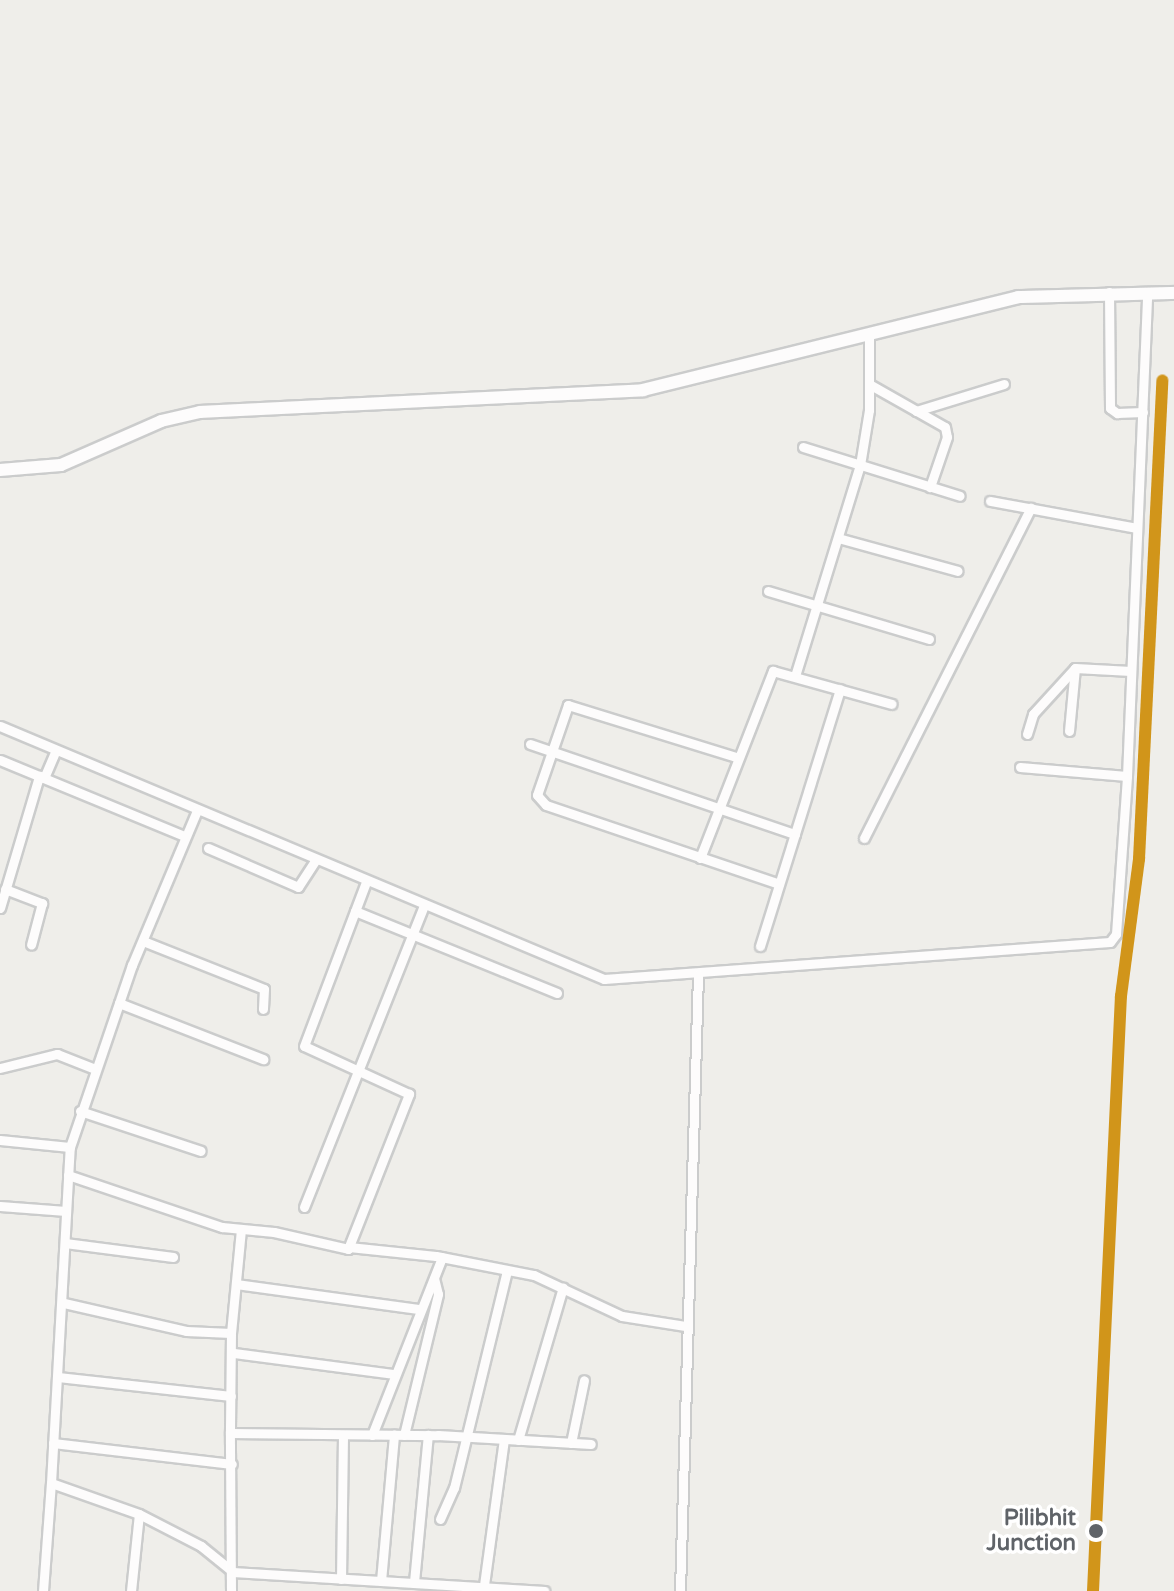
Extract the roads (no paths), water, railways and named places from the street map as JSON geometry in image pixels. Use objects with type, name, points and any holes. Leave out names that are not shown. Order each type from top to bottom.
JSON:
[{"type":"street","points":[[1109,292],[1110,408],[1117,413],[1143,412]]},
{"type":"street","points":[[0,470],[61,465],[161,421],[200,412],[643,390],[1018,297],[1109,292],[1174,293]]},
{"type":"street","points":[[0,726],[315,861],[604,979],[1110,942],[1116,934],[1127,776],[1147,294]]},
{"type":"street","points":[[795,676],[860,465],[869,384],[869,333]]},
{"type":"street","points":[[869,384],[947,431],[930,487]]},
{"type":"street","points":[[916,411],[1004,384]]},
{"type":"street","points":[[803,447],[960,496]]},
{"type":"street","points":[[990,501],[1137,528]]},
{"type":"street","points":[[864,838],[1031,508]]},
{"type":"street","points":[[838,538],[958,571]]},
{"type":"street","points":[[768,591],[816,608],[929,639]]},
{"type":"street","points":[[1075,668],[1131,671]]},
{"type":"street","points":[[1069,731],[1075,668]]},
{"type":"street","points":[[1027,734],[1033,714],[1075,668]]},
{"type":"street","points":[[700,858],[768,675],[781,671],[892,704]]},
{"type":"street","points":[[760,946],[840,689]]},
{"type":"street","points":[[736,757],[572,704],[564,709],[537,795],[546,805],[779,884]]},
{"type":"street","points":[[530,744],[795,834]]},
{"type":"street","points":[[0,908],[42,777],[56,750]]},
{"type":"street","points":[[0,760],[184,836]]},
{"type":"street","points":[[1020,767],[1127,776]]},
{"type":"street","points":[[43,1591],[64,1303],[70,1147],[119,1003],[197,810]]},
{"type":"street","points":[[208,848],[298,887],[315,861]]},
{"type":"street","points":[[349,1247],[409,1098],[407,1092],[304,1046],[366,882]]},
{"type":"street","points":[[5,889],[42,903],[31,945]]},
{"type":"street","points":[[304,1207],[424,906]]},
{"type":"street","points":[[355,911],[557,993]]},
{"type":"street","points":[[143,941],[264,989],[263,1009]]},
{"type":"street","points":[[680,1591],[685,1326],[698,974]]},
{"type":"street","points":[[119,1003],[263,1059]]},
{"type":"street","points":[[0,1068],[57,1054],[95,1069]]},
{"type":"street","points":[[80,1111],[201,1151]]},
{"type":"street","points":[[0,1140],[70,1147]]},
{"type":"street","points":[[68,1175],[222,1227],[345,1250],[349,1247],[442,1257],[507,1270],[563,1287],[622,1316],[685,1326]]},
{"type":"street","points":[[0,1206],[66,1211]]},
{"type":"street","points":[[231,1591],[230,1433],[234,1353],[231,1333],[241,1229]]},
{"type":"street","points":[[65,1243],[173,1257]]},
{"type":"street","points":[[372,1435],[418,1309],[442,1257]]},
{"type":"street","points":[[440,1519],[452,1494],[507,1270]]},
{"type":"street","points":[[381,1581],[399,1435],[438,1294],[434,1278]]},
{"type":"street","points":[[236,1284],[418,1309]]},
{"type":"street","points":[[518,1440],[563,1287]]},
{"type":"street","points":[[64,1303],[186,1331],[231,1333]]},
{"type":"street","points":[[234,1353],[393,1374]]},
{"type":"street","points":[[58,1377],[231,1396]]},
{"type":"street","points":[[571,1443],[584,1380]]},
{"type":"street","points":[[230,1433],[466,1436],[591,1444]]},
{"type":"street","points":[[414,1582],[428,1435]]},
{"type":"street","points":[[341,1579],[343,1436]]},
{"type":"street","points":[[480,1587],[504,1439]]},
{"type":"street","points":[[53,1443],[232,1464]]},
{"type":"street","points":[[51,1483],[139,1514],[201,1546],[233,1572],[414,1582],[427,1587],[544,1591]]},
{"type":"street","points":[[131,1591],[139,1514]]},
{"type":"street","points":[[355,1591],[357,1580]]},
{"type":"place","name":"Pilibhit Junction","points":[[1096,1531]]}]
